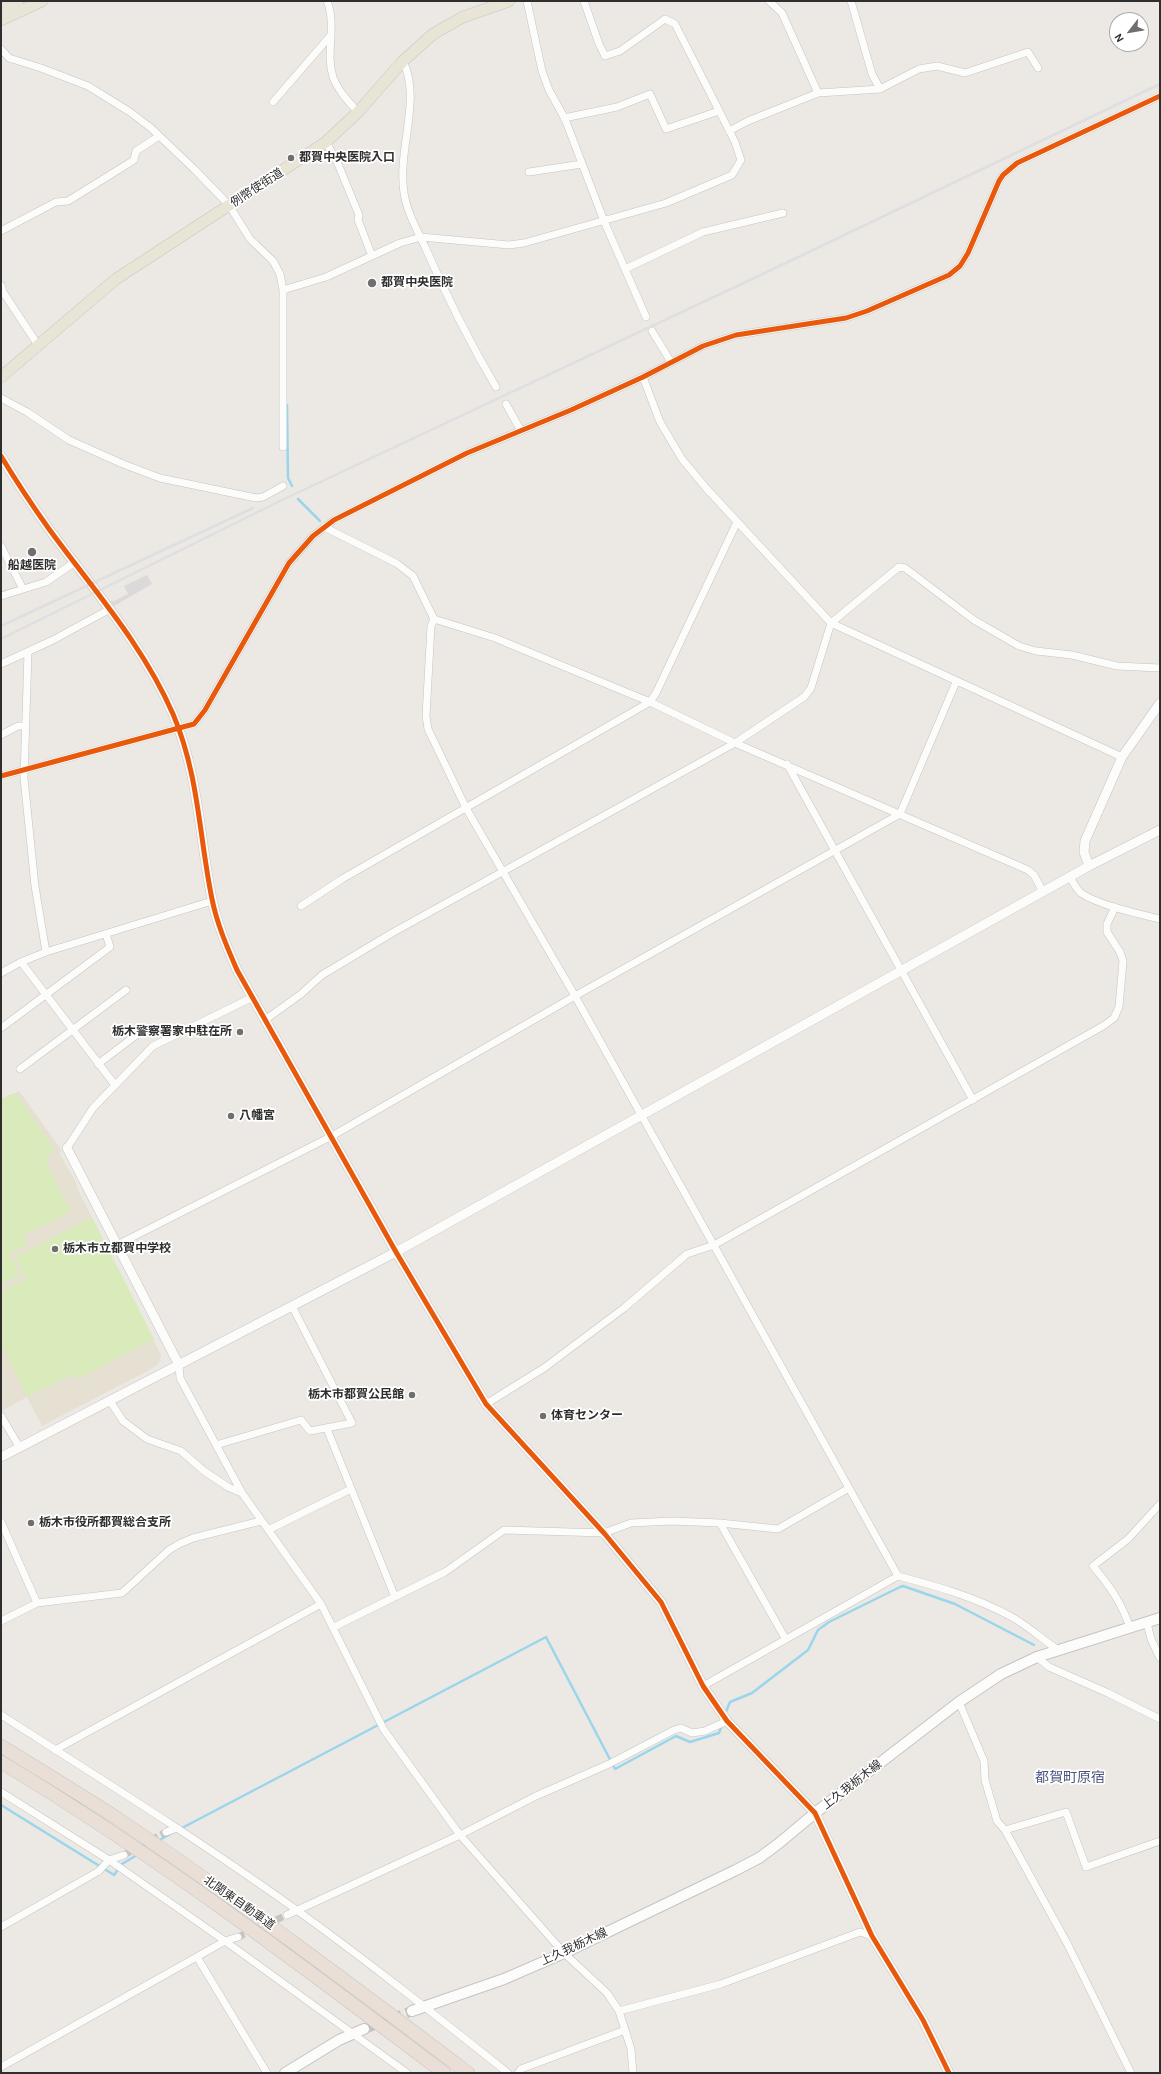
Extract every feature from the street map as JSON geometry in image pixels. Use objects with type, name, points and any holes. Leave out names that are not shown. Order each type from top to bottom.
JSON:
[{"type":"highway","name":"北関東自動車道","points":[[1,1746],[121,1821],[238,1902],[332,1970],[468,2073]]},
{"type":"highway","name":"北関東自動車道","points":[[1,1762],[110,1831],[225,1910],[444,2073]]},
{"type":"main road","points":[[1,9],[18,1]]},
{"type":"main road","points":[[1,20],[42,1]]},
{"type":"main road","name":"例幣使街道","points":[[1,377],[116,279],[326,142],[358,112],[403,61],[433,34],[464,17],[509,1]]},
{"type":"main road","name":"上久我栃木線","points":[[412,2011],[498,1982],[564,1952],[759,1858],[959,1702],[1001,1674],[1037,1657],[1160,1618]]},
{"type":"main road","points":[[285,2073],[353,2033],[364,2029]]},
{"type":"street","points":[[327,1],[332,20],[330,58],[333,77],[341,92],[358,112]]},
{"type":"street","points":[[527,1],[542,71],[549,90],[564,118],[604,221],[646,317]]},
{"type":"street","points":[[283,290],[326,277],[400,243],[421,237],[508,244],[538,239],[666,202],[732,175],[741,160],[729,131],[675,24],[666,19],[620,51],[605,56],[599,44],[584,1]]},
{"type":"street","points":[[769,1],[782,13],[818,93]]},
{"type":"street","points":[[851,1],[872,74],[880,89]]},
{"type":"street","points":[[273,102],[331,35]]},
{"type":"street","points":[[1,49],[9,58],[41,68],[88,86],[130,112],[159,136],[229,205],[250,239],[273,261],[280,274],[283,290],[283,447]]},
{"type":"street","points":[[729,131],[748,121],[818,93],[880,89],[914,71],[926,67],[937,66],[965,73],[1028,52],[1038,68]]},
{"type":"street","points":[[403,61],[410,80],[411,98],[402,171],[404,193],[410,214],[457,318],[496,387]]},
{"type":"street","points":[[564,118],[617,107],[650,94],[666,129],[719,111]]},
{"type":"street","points":[[1,776],[194,724],[206,710],[289,563],[304,544],[324,527],[352,510],[467,453],[643,377],[703,346],[736,335],[834,321],[860,314],[949,275],[960,266],[968,253],[999,181],[1009,170],[1018,163],[1160,96]]},
{"type":"street","points":[[1,231],[56,202],[68,201],[134,160],[136,151],[159,136]]},
{"type":"street","points":[[326,142],[338,164],[359,215],[358,220],[372,256]]},
{"type":"street","points":[[529,172],[582,164]]},
{"type":"street","points":[[625,268],[703,232],[783,212]]},
{"type":"street","points":[[1,285],[3,292],[38,345]]},
{"type":"street","points":[[652,331],[671,362]]},
{"type":"street","points":[[643,377],[660,422],[682,459],[737,522],[831,623],[956,682],[1122,757]]},
{"type":"street","points":[[1,398],[27,412],[69,440],[160,478],[256,498],[263,497],[283,486]]},
{"type":"street","points":[[506,404],[520,430]]},
{"type":"street","points":[[1,456],[28,499],[110,609],[140,653],[167,702],[179,729],[194,780],[212,901],[226,946],[251,998],[332,1136],[396,1252],[486,1404],[604,1533],[661,1602],[703,1686],[727,1721],[815,1813],[872,1936],[923,2020],[949,2073]]},
{"type":"street","points":[[301,906],[342,879],[650,702],[656,693],[737,522]]},
{"type":"street","points":[[324,527],[396,563],[413,576],[434,619],[496,638],[650,702],[735,743],[787,764],[1028,870],[1034,875],[1043,892]]},
{"type":"street","points":[[1,546],[23,589]]},
{"type":"street","points":[[1,596],[46,582],[75,562]]},
{"type":"street","points":[[264,1020],[301,994],[322,975],[392,933],[501,871],[735,743],[804,697],[811,688],[831,623],[899,567],[905,568],[986,628],[1019,646],[1036,651],[1072,655],[1117,666],[1160,668]]},
{"type":"street","points":[[1,664],[28,652],[110,609]]},
{"type":"street","points":[[434,619],[431,626],[426,709],[428,729],[466,808],[501,871],[575,996],[641,1117],[898,1576]]},
{"type":"street","points":[[28,652],[24,769],[35,886],[46,952]]},
{"type":"street","points":[[117,1245],[332,1136],[575,996],[900,814],[956,682]]},
{"type":"street","points":[[1089,866],[1084,852],[1085,841],[1122,757],[1160,703]]},
{"type":"street","points":[[1,735],[18,726],[26,726]]},
{"type":"street","points":[[787,764],[834,852],[973,1100]]},
{"type":"street","points":[[1,1457],[396,1252],[641,1117],[1089,866],[1160,830]]},
{"type":"street","points":[[1070,878],[1080,892],[1115,907],[1160,919]]},
{"type":"street","points":[[1,973],[20,962],[46,952],[212,901]]},
{"type":"street","points":[[486,1404],[550,1364],[624,1308],[687,1254],[714,1245],[973,1100],[1103,1026],[1114,1018],[1119,1007],[1123,961],[1120,952],[1107,932],[1107,924],[1115,907]]},
{"type":"street","points":[[1,1028],[110,947],[106,934]]},
{"type":"street","points":[[20,962],[98,1064],[116,1085]]},
{"type":"street","points":[[20,1069],[73,1031],[126,990]]},
{"type":"street","points":[[251,998],[158,1043],[93,1108],[67,1148],[179,1365],[180,1378],[242,1493],[321,1604],[384,1730],[460,1835],[564,1952],[607,1993],[619,2011],[630,2049],[633,2073]]},
{"type":"street","points":[[98,1064],[143,1030],[150,1030]]},
{"type":"street","points":[[216,1445],[301,1420],[310,1431],[327,1429],[352,1423],[292,1306]]},
{"type":"street","points":[[110,1401],[123,1422],[147,1439],[181,1450],[204,1471],[228,1487],[242,1493]]},
{"type":"street","points":[[1,1416],[20,1448]]},
{"type":"street","points":[[327,1429],[394,1597]]},
{"type":"street","points":[[334,1628],[445,1572],[504,1530],[604,1533],[631,1523],[672,1521],[720,1523],[778,1529],[849,1488]]},
{"type":"street","points":[[268,1530],[351,1489]]},
{"type":"street","points":[[1130,1628],[1125,1612],[1111,1589],[1093,1566],[1128,1539],[1160,1504]]},
{"type":"street","points":[[1,1621],[37,1603],[122,1593],[168,1550],[179,1544],[193,1538],[261,1521]]},
{"type":"street","points":[[1,1522],[37,1603]]},
{"type":"street","points":[[720,1523],[785,1638]]},
{"type":"street","points":[[703,1686],[785,1638],[898,1576],[933,1585],[988,1605],[1012,1617],[1058,1650]]},
{"type":"street","points":[[55,1750],[321,1604]]},
{"type":"street","points":[[1147,1623],[1151,1640],[1160,1658]]},
{"type":"street","points":[[1037,1657],[1049,1667],[1108,1693],[1160,1719]]},
{"type":"street","points":[[959,1702],[984,1761],[985,1780],[998,1821],[1005,1830],[1068,1945],[1131,2073]]},
{"type":"street","points":[[1,1715],[177,1828],[298,1911],[425,2007],[508,2073]]},
{"type":"street","points":[[287,1915],[460,1835],[536,1796],[609,1764],[674,1730],[681,1728],[692,1733],[705,1731],[727,1721]]},
{"type":"street","points":[[1,1792],[109,1860],[225,1941],[407,2073]]},
{"type":"street","points":[[1005,1830],[1066,1812],[1086,1867],[1127,1854],[1160,1841]]},
{"type":"street","points":[[166,1832],[177,1828]]},
{"type":"street","points":[[1,1927],[99,1871],[109,1860],[124,1855]]},
{"type":"street","points":[[619,2011],[722,1984],[860,1932],[872,1936]]},
{"type":"street","points":[[2,2065],[225,1941],[238,1937]]},
{"type":"street","points":[[197,1957],[267,2073]]},
{"type":"street","points":[[518,2073],[521,2069],[625,2030]]},
{"type":"shaded area","points":[[147,575],[152,584],[114,606],[110,601],[114,601],[128,594],[124,586]]},
{"type":"shaded area","name":"栃木市立都賀中学校","points":[[19,1091],[61,1149],[60,1154],[76,1182],[77,1188],[161,1355],[159,1363],[153,1368],[42,1426],[27,1397],[1,1411],[1,1099]]},
{"type":"green space","points":[[15,1093],[54,1149],[46,1162],[71,1212],[24,1235],[28,1244],[10,1254],[20,1275],[1,1284],[1,1099]]},
{"type":"green space","points":[[92,1217],[154,1339],[76,1380],[73,1374],[27,1397],[1,1344],[1,1291],[26,1279],[15,1257]]},
{"type":"waterway","points":[[287,405],[288,478],[292,486]]},
{"type":"waterway","points":[[298,499],[320,521]]},
{"type":"waterway","points":[[725,1714],[730,1702],[752,1693],[808,1650],[818,1630],[829,1622],[903,1586],[955,1604],[1034,1645]]},
{"type":"waterway","points":[[180,1829],[546,1637],[615,1769],[676,1736],[690,1742],[719,1733],[722,1725]]},
{"type":"waterway","points":[[1,1805],[114,1875],[122,1864],[137,1855]]},
{"type":"waterway","points":[[158,1841],[172,1833]]},
{"type":"tunnel","points":[[124,1855],[166,1832]]},
{"type":"tunnel","points":[[238,1937],[287,1915]]},
{"type":"tunnel","points":[[364,2029],[412,2011]]},
{"type":"railway","points":[[1,639],[280,501],[767,272],[1160,84]]},
{"type":"railway","points":[[1,626],[253,508]]},
{"type":"cycle path","points":[[1,776],[194,724],[205,710],[289,563],[313,536],[334,520],[467,453],[571,410],[643,377],[703,346],[736,335],[846,318],[867,311],[949,275],[960,266],[968,253],[999,181],[1003,175],[1017,163],[1160,96]]},
{"type":"cycle path","points":[[1,456],[49,529],[132,641],[161,689],[182,737],[193,783],[214,908],[219,926],[237,970],[396,1252],[486,1404],[604,1533],[661,1602],[703,1686],[727,1721],[815,1813],[872,1936],[923,2020],[949,2073]]},
{"type":"place","name":"都賀中央医院入口","points":[[291,158]]},
{"type":"place","name":"都賀中央医院","points":[[372,283]]},
{"type":"place","name":"船越医院","points":[[32,552]]},
{"type":"place","name":"栃木警察署家中駐在所","points":[[240,1032]]},
{"type":"place","name":"八幡宮","points":[[231,1116]]},
{"type":"place","name":"栃木市立都賀中学校","points":[[55,1249]]},
{"type":"place","name":"栃木市都賀公民館","points":[[412,1395]]},
{"type":"place","name":"体育センター","points":[[543,1416]]},
{"type":"place","name":"栃木市役所都賀総合支所","points":[[31,1523]]},
{"type":"district","name":"都賀町原宿","points":[[1070,1778]]}]
